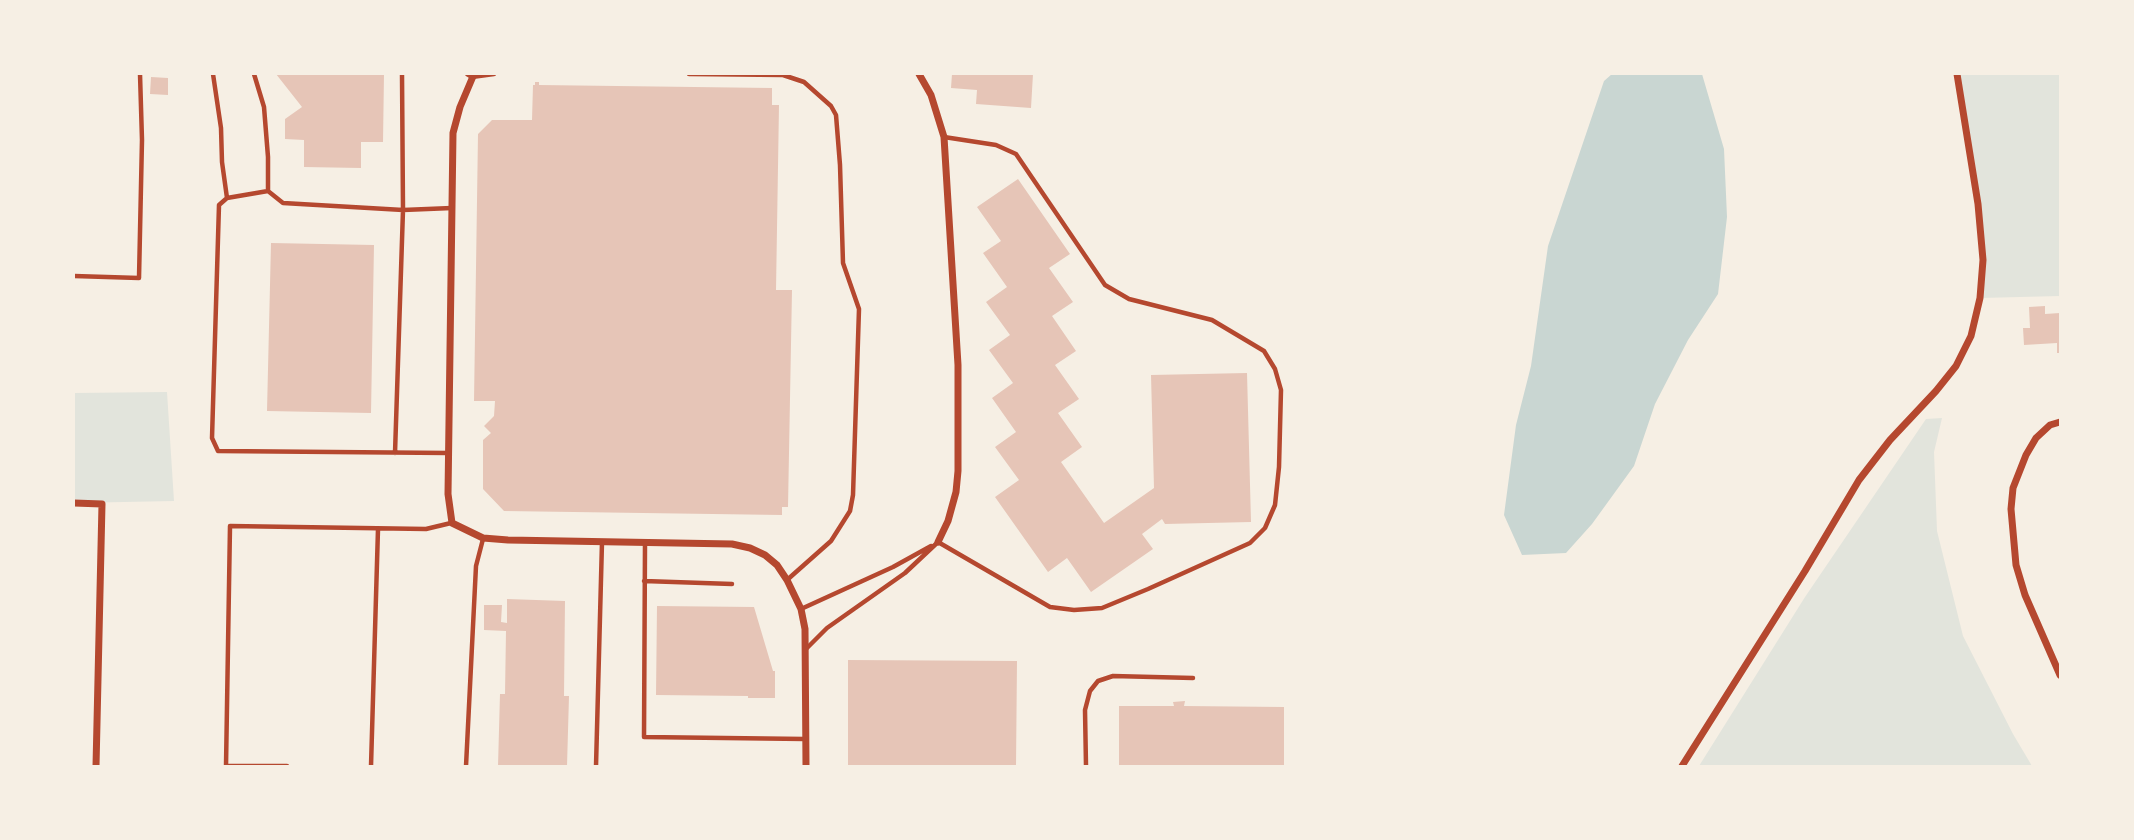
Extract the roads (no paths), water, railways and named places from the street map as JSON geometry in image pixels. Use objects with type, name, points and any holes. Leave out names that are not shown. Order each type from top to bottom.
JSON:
[{"type":"street","points":[[919,74],[931,95],[944,137],[958,365],[956,492],[948,521],[938,542]]},
{"type":"street","points":[[1682,766],[1860,480],[1890,440],[1937,391],[1956,366],[1970,336],[1980,298],[1983,260],[1978,204],[1957,74]]},
{"type":"street","points":[[471,75],[453,133],[448,494],[452,523],[483,538],[732,544],[765,555],[777,565],[787,580],[801,609],[805,629],[806,766]]},
{"type":"street","points":[[2060,422],[2050,425],[2036,438],[2026,455],[2013,488],[2011,509],[2017,565],[2025,596],[2060,675]]},
{"type":"street","points":[[74,503],[102,504],[96,766]]},
{"type":"lane","points":[[74,276],[139,278],[142,140],[139,74]]},
{"type":"lane","points":[[213,74],[227,198]]},
{"type":"lane","points":[[254,74],[264,107],[268,191]]},
{"type":"lane","points":[[395,453],[402,210],[402,74]]},
{"type":"lane","points":[[471,75],[494,74]]},
{"type":"lane","points":[[689,74],[783,75],[804,82],[831,106],[836,115],[843,263],[859,309],[853,495],[850,511],[831,541],[787,580]]},
{"type":"lane","points":[[938,542],[1050,607],[1074,610],[1102,608],[1148,589],[1250,543],[1265,528],[1275,505],[1281,390],[1275,369],[1264,351],[1212,320],[1129,299],[1105,285],[1016,154],[996,145],[944,137]]},
{"type":"lane","points":[[449,453],[218,451],[212,438],[219,205],[227,198],[268,191],[283,203],[402,210],[452,208]]},
{"type":"lane","points":[[287,766],[226,766],[230,526],[426,529],[452,523]]},
{"type":"lane","points":[[371,766],[378,529]]},
{"type":"lane","points":[[466,766],[476,566],[483,538]]},
{"type":"lane","points":[[596,766],[602,542]]},
{"type":"lane","points":[[801,609],[892,567],[938,542]]},
{"type":"lane","points":[[806,649],[827,628],[905,573],[938,542]]},
{"type":"lane","points":[[645,543],[644,737],[806,739]]},
{"type":"lane","points":[[644,581],[732,584]]},
{"type":"lane","points":[[1086,766],[1085,710],[1090,691],[1098,681],[1113,676],[1193,678]]}]
